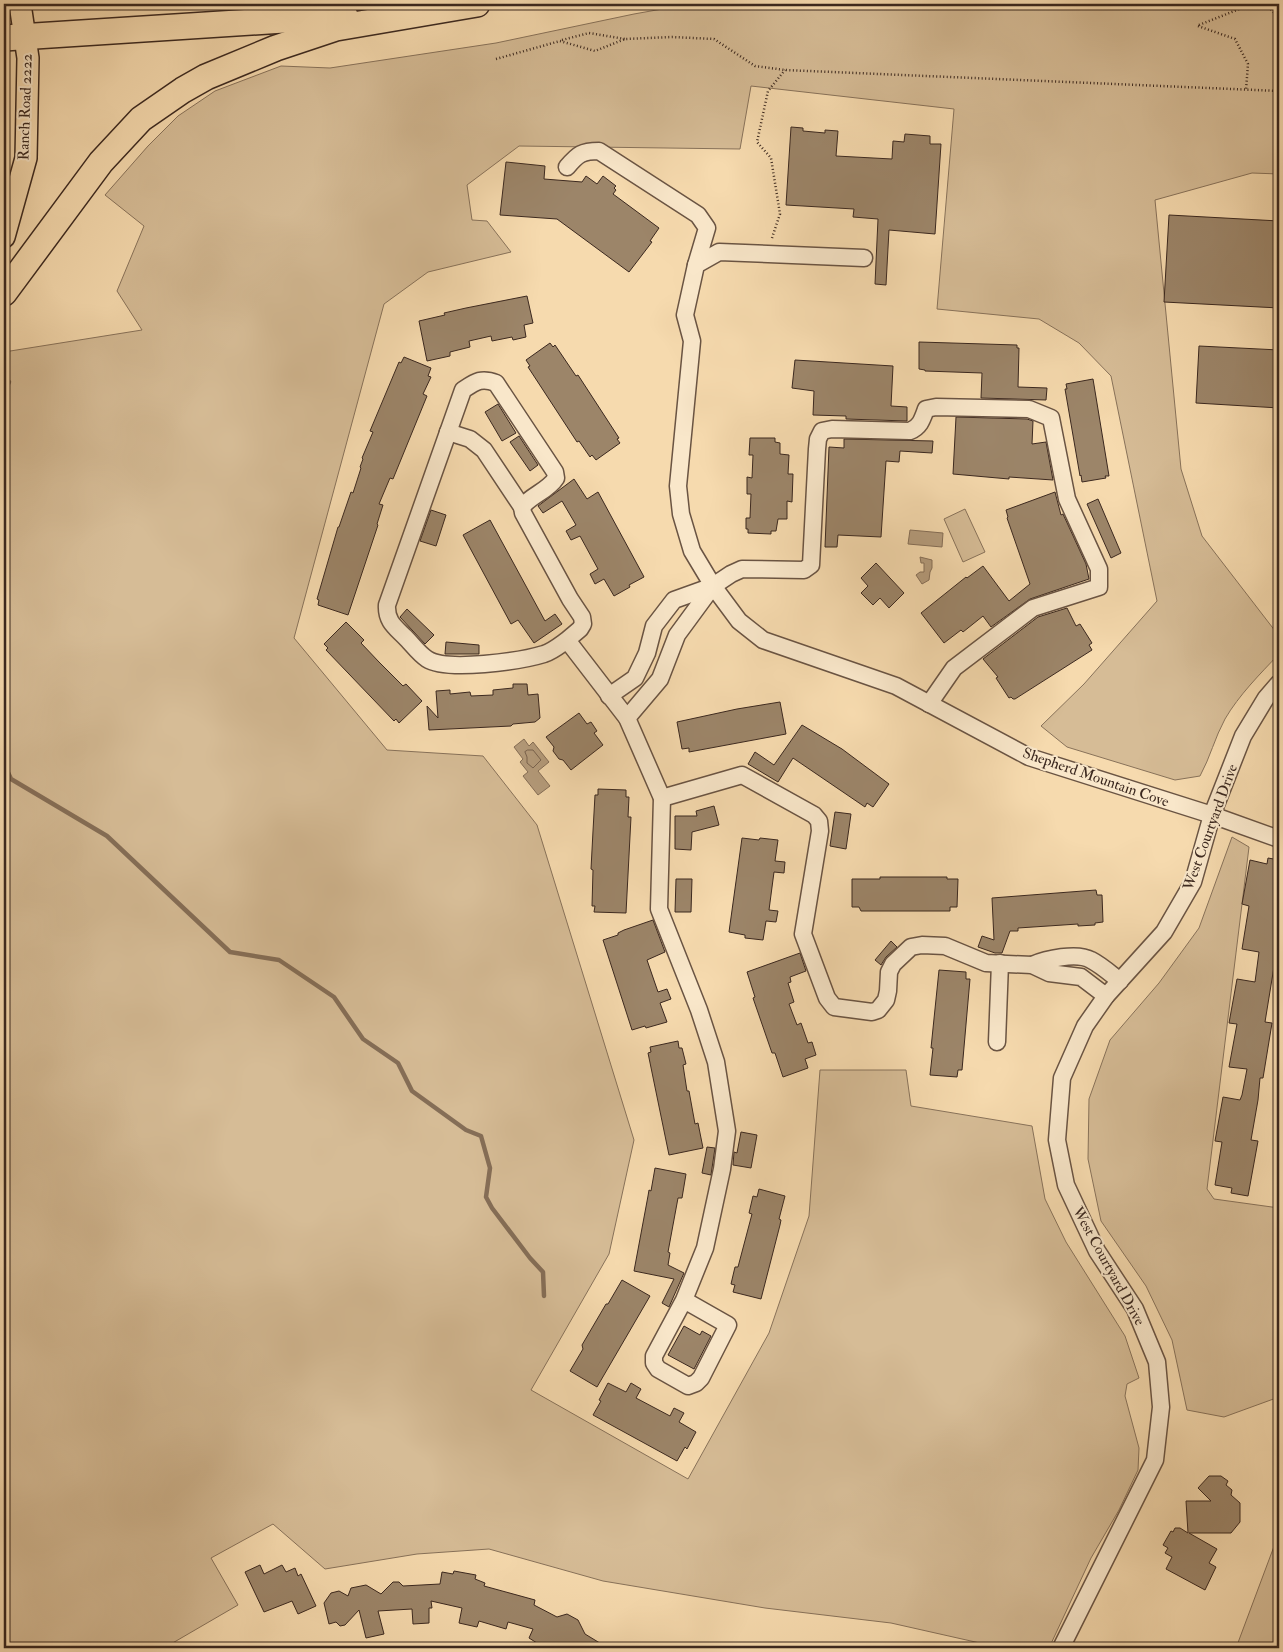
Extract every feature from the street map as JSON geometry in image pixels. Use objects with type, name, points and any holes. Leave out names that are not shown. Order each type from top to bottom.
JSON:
[{"type":"highway","points":[[4,293],[101,162],[141,119],[183,90],[206,77],[276,48],[336,28],[477,4]]},
{"type":"highway","points":[[15,37],[443,10]]},
{"type":"main road","name":"Ranch Road 2222","points":[[4,237],[26,158],[28,58],[15,37],[20,4]]},
{"type":"street","points":[[567,167],[578,154],[588,151],[599,151],[698,216],[707,228],[696,265]]},
{"type":"street","points":[[696,265],[719,252],[864,258]]},
{"type":"street","name":"Shepherd Mountain Cove","points":[[696,265],[685,315],[692,341],[678,486],[681,514],[692,551],[712,586],[739,621],[763,640],[896,686],[1029,757],[1212,815],[1279,839]]},
{"type":"street","points":[[448,432],[470,439],[484,450],[522,507],[531,529],[582,617],[583,624],[567,640],[544,654],[464,666],[427,660],[393,625],[387,615],[388,606],[462,390],[475,382],[487,380],[496,383],[555,472],[556,478],[552,485],[526,501],[522,507]]},
{"type":"street","points":[[609,696],[635,678],[647,653],[654,626],[674,600],[712,586],[742,569],[804,570],[811,565],[817,449],[818,439],[822,431],[832,429],[910,431],[917,428],[921,423],[926,409],[936,407],[1029,409],[1051,418],[1067,499],[1099,569],[1099,586],[1034,608],[954,668],[929,704]]},
{"type":"street","points":[[627,718],[660,680],[677,635],[712,586]]},
{"type":"street","points":[[567,640],[627,718],[662,798],[659,909],[699,1010],[716,1062],[727,1131],[722,1169],[705,1248],[684,1300],[654,1356],[654,1364],[658,1369],[688,1386],[696,1384],[701,1378],[728,1326],[684,1300]]},
{"type":"street","points":[[638,672],[654,687]]},
{"type":"street","name":"West Courtyard Drive","points":[[1061,1648],[1155,1460],[1161,1407],[1157,1362],[1135,1309],[1097,1251],[1066,1185],[1057,1140],[1062,1078],[1085,1026],[1106,996],[1164,932],[1193,882],[1212,815],[1243,736],[1266,698],[1279,683]]},
{"type":"street","points":[[662,798],[742,775],[814,815],[819,821],[820,831],[803,934],[827,998],[834,1007],[872,1012],[878,1010],[886,1000],[889,972],[893,964],[911,947],[922,945],[945,946],[986,962],[1032,965],[1049,973],[1081,977],[1106,996]]},
{"type":"street","points":[[1032,965],[1048,959],[1090,959],[1120,981]]},
{"type":"street","points":[[997,1042],[1000,963]]},
{"type":"path","points":[[1246,90],[1248,64],[1235,40],[1198,26],[1252,4]]},
{"type":"path","points":[[1266,4],[1279,18]]},
{"type":"path","points":[[496,59],[589,33],[625,39],[672,36],[714,39],[755,66],[785,70],[1279,91]]},
{"type":"path","points":[[560,41],[595,51],[625,39]]},
{"type":"path","points":[[767,254],[780,214],[771,158],[757,142],[768,91],[785,70]]},
{"type":"shaded area","points":[[690,4],[1279,4],[1279,174],[1252,173],[1155,200],[1181,469],[1202,536],[1279,636],[1279,654],[1250,685],[1225,719],[1200,776],[1175,780],[1067,747],[1041,726],[1084,684],[1157,601],[1111,376],[1079,343],[1039,319],[937,309],[954,109],[751,86],[740,149],[519,146],[467,185],[472,220],[487,221],[511,252],[428,272],[384,304],[294,638],[387,750],[483,756],[537,825],[634,1140],[609,1254],[531,1390],[688,1479],[769,1333],[809,1216],[820,1070],[906,1070],[911,1106],[1032,1126],[1045,1199],[1066,1242],[1125,1336],[1139,1378],[1127,1384],[1125,1396],[1139,1448],[1138,1470],[1119,1510],[1091,1558],[1049,1648],[1002,1648],[891,1623],[765,1608],[603,1581],[489,1549],[417,1554],[325,1569],[273,1524],[211,1558],[238,1605],[164,1648],[4,1648],[4,352],[142,330],[117,291],[144,226],[105,195],[148,146],[178,116],[215,91],[281,66],[330,68],[496,43]]},
{"type":"shaded area","points":[[965,509],[985,552],[963,562],[944,519]]},
{"type":"shaded area","points":[[1232,837],[1249,847],[1207,1189],[1214,1199],[1279,1208],[1279,1397],[1224,1417],[1187,1410],[1172,1340],[1146,1286],[1101,1221],[1088,1159],[1089,1099],[1110,1040],[1159,983],[1199,928]]},
{"type":"shaded area","points":[[1279,1533],[1279,1648],[1236,1648]]},
{"type":"water","points":[[910,530],[943,533],[942,547],[908,544]]},
{"type":"water","points":[[920,557],[932,560],[929,580],[922,584],[916,575],[924,572],[924,563],[921,563]]},
{"type":"water","points":[[524,739],[529,746],[533,742],[549,762],[538,771],[550,786],[538,795],[523,776],[528,772],[520,762],[523,759],[514,747]]},
{"type":"building","points":[[791,127],[803,128],[803,131],[825,133],[825,130],[838,131],[836,156],[892,159],[893,141],[904,142],[905,134],[930,136],[930,144],[941,144],[935,234],[889,230],[886,285],[875,284],[878,219],[853,217],[854,209],[786,205]]},
{"type":"building","points":[[506,162],[545,166],[544,179],[582,182],[586,176],[597,184],[603,176],[616,186],[613,194],[659,228],[650,241],[652,242],[629,272],[557,219],[500,215]]},
{"type":"building","points":[[1169,215],[1279,221],[1279,308],[1164,302]]},
{"type":"building","points":[[527,296],[533,323],[524,325],[526,337],[513,340],[512,337],[492,341],[491,336],[469,341],[470,347],[450,352],[450,356],[427,361],[419,321],[445,315],[444,313]]},
{"type":"building","points":[[919,342],[1017,345],[1017,348],[1019,348],[1018,387],[1047,388],[1046,400],[981,398],[982,373],[925,371],[919,369]]},
{"type":"building","points":[[550,343],[553,347],[555,345],[576,376],[578,375],[619,438],[617,439],[620,443],[596,460],[592,455],[590,457],[579,441],[577,442],[528,367],[530,366],[526,360]]},
{"type":"building","points":[[1199,346],[1279,350],[1279,408],[1196,403]]},
{"type":"building","points":[[404,357],[431,368],[428,376],[431,377],[423,394],[427,396],[393,479],[390,478],[379,504],[383,505],[378,525],[348,615],[318,605],[319,600],[317,599],[338,527],[351,492],[353,493],[361,468],[362,458],[373,432],[370,431],[399,362],[401,363]]},
{"type":"building","points":[[795,360],[893,366],[891,406],[907,407],[907,421],[846,419],[846,416],[813,415],[814,391],[792,388]]},
{"type":"building","points":[[1093,379],[1109,476],[1082,482],[1065,389],[1067,389],[1066,384]]},
{"type":"building","points":[[498,404],[516,433],[502,441],[485,412]]},
{"type":"building","points":[[956,417],[1027,419],[1033,421],[1032,444],[1046,442],[1053,480],[1009,477],[1009,479],[953,474]]},
{"type":"building","points":[[519,436],[538,465],[530,471],[510,442]]},
{"type":"building","points":[[750,438],[775,438],[775,442],[780,443],[780,454],[789,455],[788,474],[793,474],[792,502],[787,501],[787,519],[778,519],[776,531],[771,531],[771,534],[748,533],[748,529],[746,529],[746,518],[750,518],[751,494],[747,494],[747,477],[752,478],[753,455],[749,455]]},
{"type":"building","points":[[844,439],[933,441],[932,453],[900,451],[899,462],[886,461],[881,537],[838,535],[837,547],[825,547],[829,447],[844,448]]},
{"type":"building","points":[[574,479],[587,499],[598,492],[644,577],[614,596],[604,579],[595,584],[590,574],[598,569],[580,536],[571,540],[566,531],[576,525],[562,501],[543,513],[538,506]]},
{"type":"building","points":[[1055,492],[1061,515],[1063,514],[1086,564],[1089,579],[1030,599],[991,627],[983,616],[963,632],[961,630],[944,643],[921,613],[966,577],[983,566],[1009,601],[1030,584],[1007,518],[1006,510]]},
{"type":"building","points":[[1098,499],[1121,553],[1111,558],[1087,504]]},
{"type":"building","points":[[431,510],[446,515],[436,546],[420,541]]},
{"type":"building","points":[[490,520],[545,621],[555,614],[562,624],[534,643],[518,620],[511,624],[463,535]]},
{"type":"building","points":[[876,563],[904,593],[889,608],[880,598],[873,605],[861,593],[868,586],[861,578]]},
{"type":"building","points":[[1067,608],[1076,626],[1080,624],[1092,643],[1089,645],[1092,650],[1015,699],[1009,698],[996,678],[998,677],[983,659],[1038,617]]},
{"type":"building","points":[[407,609],[434,635],[425,644],[400,617]]},
{"type":"building","points":[[346,622],[364,640],[361,643],[379,662],[403,686],[406,684],[422,701],[399,723],[396,719],[394,721],[326,650],[328,648],[324,644]]},
{"type":"building","points":[[446,642],[479,645],[479,654],[445,654]]},
{"type":"building","points":[[513,684],[527,684],[528,695],[538,694],[540,718],[535,722],[513,724],[511,726],[429,730],[427,706],[438,718],[436,691],[450,690],[450,694],[470,692],[471,696],[493,695],[493,690],[513,688]]},
{"type":"building","points":[[780,702],[786,734],[689,752],[689,748],[682,749],[677,722]]},
{"type":"building","points":[[579,713],[587,724],[591,722],[597,731],[594,733],[603,745],[571,770],[563,760],[559,759],[553,751],[554,747],[546,737]]},
{"type":"building","points":[[802,725],[842,749],[889,784],[873,807],[867,803],[865,807],[793,758],[778,782],[748,764],[755,752],[774,765]]},
{"type":"building","points":[[598,789],[626,790],[626,797],[629,797],[628,817],[631,817],[626,913],[594,912],[595,906],[592,906],[593,870],[591,869],[595,795],[598,795]]},
{"type":"building","points":[[714,806],[719,825],[692,832],[691,850],[675,849],[675,816],[697,816],[696,811]]},
{"type":"building","points":[[835,812],[851,814],[846,849],[830,846]]},
{"type":"building","points":[[742,838],[778,840],[775,861],[785,862],[784,873],[774,872],[769,910],[778,911],[776,922],[766,921],[763,940],[745,938],[745,935],[729,932]]},
{"type":"building","points":[[1268,858],[1279,860],[1279,936],[1265,1022],[1272,1023],[1263,1078],[1260,1078],[1251,1140],[1258,1141],[1248,1196],[1231,1193],[1232,1188],[1215,1185],[1222,1142],[1215,1141],[1223,1097],[1240,1100],[1247,1069],[1229,1067],[1237,1024],[1229,1023],[1237,979],[1255,982],[1259,952],[1242,949],[1249,906],[1242,904],[1250,860],[1267,864]]},
{"type":"building","points":[[880,877],[947,877],[947,879],[958,879],[957,907],[950,907],[950,911],[861,911],[859,907],[852,907],[852,879],[880,879]]},
{"type":"building","points":[[676,879],[692,879],[691,912],[675,912]]},
{"type":"building","points":[[1096,890],[1097,895],[1102,895],[1103,922],[1095,923],[1095,925],[1078,926],[1078,924],[1018,928],[1018,931],[1010,931],[1002,953],[995,953],[978,947],[982,936],[994,940],[992,898]]},
{"type":"building","points":[[653,920],[665,952],[647,960],[658,992],[667,989],[671,999],[660,1003],[667,1022],[632,1030],[603,940]]},
{"type":"building","points":[[891,941],[897,947],[886,957],[881,965],[875,960]]},
{"type":"building","points":[[800,953],[806,971],[790,977],[791,982],[788,983],[794,1002],[789,1004],[797,1025],[801,1023],[808,1043],[812,1042],[816,1055],[805,1059],[808,1068],[783,1077],[775,1053],[772,1053],[753,998],[755,997],[747,972]]},
{"type":"building","points":[[939,970],[966,972],[966,979],[970,979],[962,1070],[958,1070],[957,1077],[930,1075]]},
{"type":"building","points":[[678,1041],[686,1064],[683,1065],[687,1091],[689,1091],[695,1124],[698,1123],[703,1148],[669,1155],[648,1053],[651,1052],[650,1047]]},
{"type":"building","points":[[741,1132],[757,1135],[751,1168],[733,1165],[734,1152],[737,1153]]},
{"type":"building","points":[[707,1147],[715,1148],[711,1175],[702,1173]]},
{"type":"building","points":[[655,1168],[686,1174],[682,1198],[678,1198],[668,1252],[670,1253],[668,1265],[684,1273],[669,1307],[662,1303],[674,1279],[634,1271]]},
{"type":"building","points":[[759,1189],[785,1196],[779,1219],[781,1220],[780,1225],[761,1299],[733,1292],[735,1285],[731,1284],[735,1267],[738,1267],[752,1214],[749,1213],[753,1196],[757,1197]]},
{"type":"building","points":[[622,1280],[650,1296],[597,1387],[570,1371],[583,1349],[582,1345]]},
{"type":"building","points":[[684,1326],[700,1335],[702,1331],[711,1336],[694,1369],[668,1355]]},
{"type":"building","points":[[608,1383],[626,1392],[631,1383],[641,1389],[636,1398],[670,1416],[674,1408],[684,1413],[679,1422],[696,1432],[687,1449],[685,1447],[677,1461],[593,1415]]},
{"type":"building","points":[[1209,1476],[1221,1476],[1228,1481],[1226,1485],[1232,1490],[1231,1495],[1240,1503],[1240,1522],[1231,1533],[1189,1533],[1217,1549],[1209,1563],[1216,1567],[1205,1590],[1166,1569],[1172,1557],[1165,1553],[1168,1548],[1163,1545],[1171,1531],[1173,1532],[1175,1528],[1180,1528],[1188,1533],[1186,1501],[1211,1501],[1198,1488]]},
{"type":"building","points":[[260,1565],[264,1574],[282,1565],[286,1572],[295,1568],[298,1576],[301,1574],[316,1606],[298,1614],[292,1601],[264,1612],[245,1572]]},
{"type":"building","points":[[454,1571],[476,1575],[475,1579],[485,1583],[484,1586],[535,1600],[534,1605],[557,1617],[567,1614],[578,1620],[585,1634],[608,1648],[545,1648],[529,1638],[533,1629],[508,1622],[506,1629],[479,1621],[477,1627],[459,1623],[462,1608],[431,1601],[432,1608],[429,1608],[429,1623],[413,1624],[412,1609],[378,1611],[384,1634],[366,1638],[359,1610],[345,1625],[340,1626],[336,1622],[329,1624],[324,1603],[331,1593],[339,1591],[348,1596],[351,1588],[366,1585],[381,1594],[393,1582],[399,1582],[403,1586],[440,1584],[442,1572],[453,1574]]},
{"type":"waterway","points":[[4,378],[9,382],[4,392]]},
{"type":"waterway","points":[[4,764],[11,779],[107,836],[230,952],[279,960],[334,997],[363,1039],[398,1063],[412,1091],[466,1130],[481,1136],[490,1168],[486,1197],[492,1208],[543,1272],[544,1296]]}]
